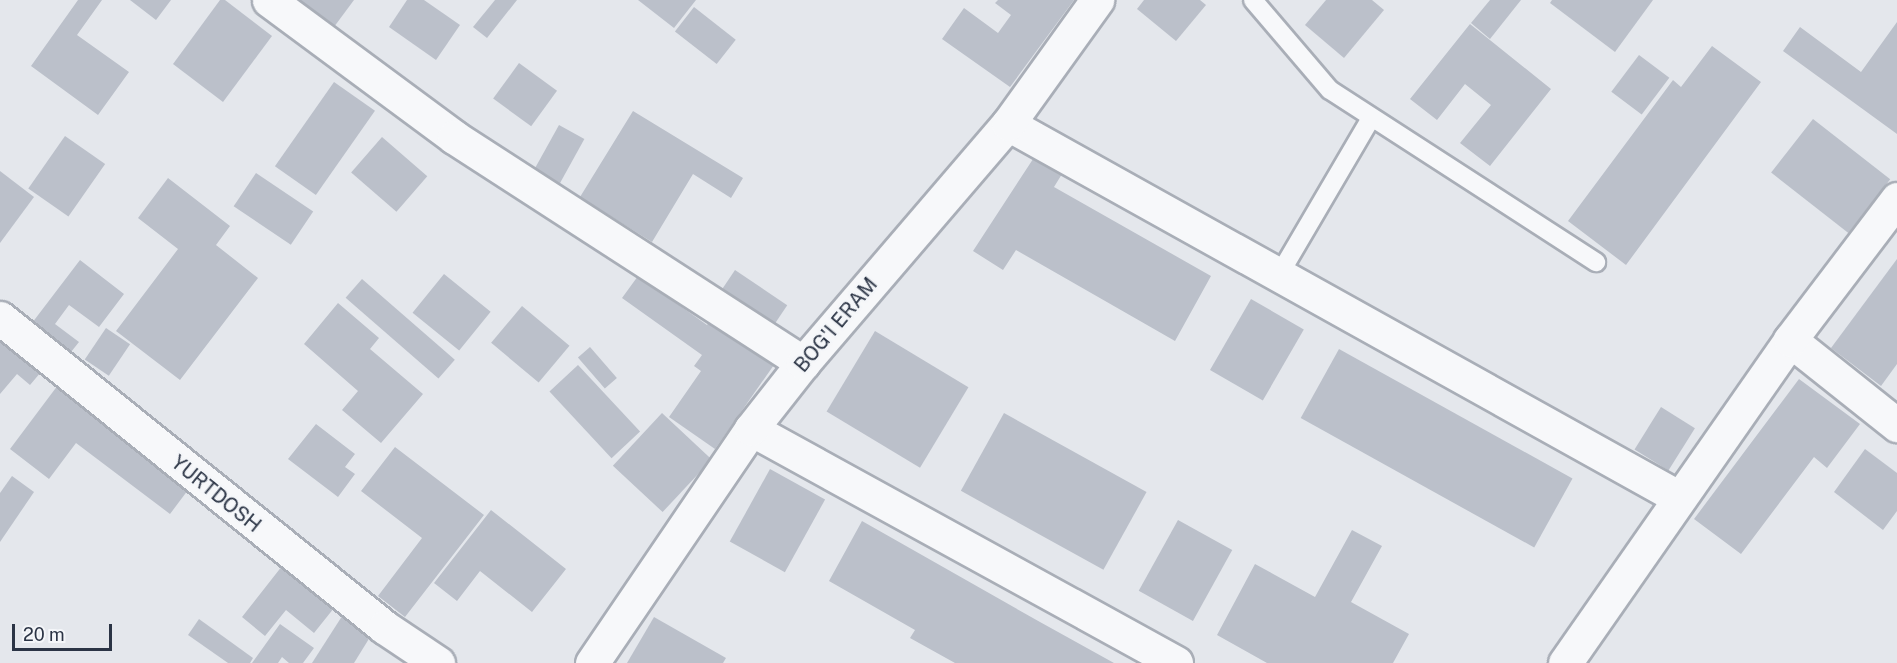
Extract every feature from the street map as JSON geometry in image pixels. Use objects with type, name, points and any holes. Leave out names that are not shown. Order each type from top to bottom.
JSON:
[{"type":"street","points":[[269,0],[454,137],[803,363]]},
{"type":"street","name":"BOG'I ERAM","points":[[592,663],[752,429],[803,363],[1008,124],[1097,0]]},
{"type":"street","points":[[1008,124],[1678,497]]},
{"type":"street","points":[[1566,663],[1678,497],[1790,340],[1897,199]]},
{"type":"street","name":"YURTDOSH","points":[[0,318],[375,620],[438,663]]},
{"type":"street","points":[[1790,340],[1897,425]]},
{"type":"street","points":[[752,429],[1176,663]]},
{"type":"lane","points":[[1253,0],[1330,90],[1596,262]]},
{"type":"lane","points":[[1279,275],[1371,118]]},
{"type":"building","points":[[78,0],[102,0],[77,35],[129,72],[98,115],[31,66]]},
{"type":"building","points":[[130,0],[171,0],[156,20]]},
{"type":"building","points":[[220,0],[225,0],[272,36],[223,102],[173,64]]},
{"type":"building","points":[[290,0],[354,0],[331,31]]},
{"type":"building","points":[[407,0],[424,0],[460,25],[436,60],[389,27]]},
{"type":"building","points":[[495,0],[517,0],[487,38],[473,27]]},
{"type":"building","points":[[638,0],[696,0],[674,28]]},
{"type":"building","points":[[998,0],[1074,0],[1010,87],[942,39],[964,8],[998,33],[1011,15],[995,3]]},
{"type":"building","points":[[1144,0],[1200,0],[1206,5],[1176,41],[1137,9]]},
{"type":"building","points":[[1326,0],[1372,0],[1384,10],[1344,58],[1305,25]]},
{"type":"building","points":[[1490,0],[1521,0],[1490,39],[1471,23]]},
{"type":"building","points":[[1552,0],[1653,0],[1615,52],[1550,3]]},
{"type":"building","points":[[694,7],[736,40],[717,64],[675,31]]},
{"type":"building","points":[[1897,22],[1897,134],[1783,51],[1800,27],[1861,72]]},
{"type":"building","points":[[1470,24],[1551,89],[1490,166],[1460,143],[1491,105],[1465,84],[1437,120],[1410,99]]},
{"type":"building","points":[[1712,46],[1761,82],[1626,265],[1568,221],[1673,80],[1681,87]]},
{"type":"building","points":[[1639,55],[1669,78],[1642,115],[1611,92]]},
{"type":"building","points":[[519,63],[557,91],[531,126],[493,99]]},
{"type":"building","points":[[334,82],[375,111],[316,195],[275,166]]},
{"type":"building","points":[[633,111],[743,178],[731,198],[693,174],[652,242],[580,197]]},
{"type":"building","points":[[1813,119],[1890,179],[1848,233],[1771,173]]},
{"type":"building","points":[[559,125],[584,139],[559,185],[533,171]]},
{"type":"building","points":[[65,136],[105,164],[68,217],[28,188]]},
{"type":"building","points":[[382,137],[427,176],[396,212],[351,172]]},
{"type":"building","points":[[1035,156],[1062,174],[1054,187],[1211,276],[1175,341],[1016,250],[1003,270],[973,251]]},
{"type":"building","points":[[0,171],[34,197],[0,243]]},
{"type":"building","points":[[256,173],[313,212],[291,245],[234,206]]},
{"type":"building","points":[[168,178],[230,226],[216,245],[258,278],[180,380],[116,331],[178,249],[138,218]]},
{"type":"building","points":[[1897,259],[1897,364],[1881,386],[1831,348]]},
{"type":"building","points":[[80,260],[124,294],[99,327],[69,305],[55,324],[79,342],[71,352],[32,323]]},
{"type":"building","points":[[735,270],[787,305],[774,325],[722,290]]},
{"type":"building","points":[[444,274],[491,312],[459,351],[413,313]]},
{"type":"building","points":[[638,276],[707,325],[713,317],[776,362],[715,449],[669,417],[701,371],[694,366],[702,355],[622,298]]},
{"type":"building","points":[[362,279],[455,360],[438,379],[346,298]]},
{"type":"building","points":[[1251,299],[1304,330],[1263,401],[1210,370]]},
{"type":"building","points":[[338,303],[379,338],[370,349],[423,394],[381,443],[342,410],[358,391],[304,344]]},
{"type":"building","points":[[522,306],[569,346],[539,383],[491,343]]},
{"type":"building","points":[[106,328],[130,344],[109,376],[85,360]]},
{"type":"building","points":[[875,331],[968,387],[920,468],[827,412]]},
{"type":"building","points":[[0,337],[41,372],[30,385],[17,374],[0,394]]},
{"type":"building","points":[[590,347],[617,378],[605,388],[578,357]]},
{"type":"building","points":[[1339,349],[1573,478],[1534,548],[1301,418]]},
{"type":"building","points":[[578,365],[640,432],[612,458],[549,392]]},
{"type":"building","points":[[1799,379],[1860,424],[1827,468],[1814,457],[1741,554],[1694,519]]},
{"type":"building","points":[[58,385],[191,486],[170,514],[76,443],[49,479],[10,449]]},
{"type":"building","points":[[1661,407],[1695,428],[1668,471],[1635,449]]},
{"type":"building","points":[[662,413],[712,459],[663,512],[613,466]]},
{"type":"building","points":[[1004,413],[1147,492],[1103,570],[961,491]]},
{"type":"building","points":[[316,424],[355,454],[345,467],[355,474],[338,497],[288,459]]},
{"type":"building","points":[[395,447],[484,515],[405,617],[378,596],[422,538],[361,491]]},
{"type":"building","points":[[1865,449],[1897,473],[1897,511],[1883,530],[1834,492]]},
{"type":"building","points":[[770,469],[825,500],[785,572],[730,542]]},
{"type":"building","points":[[12,476],[34,492],[0,542],[0,493]]},
{"type":"building","points":[[491,510],[566,569],[532,612],[480,571],[457,601],[434,583]]},
{"type":"building","points":[[1178,520],[1232,550],[1193,621],[1139,591]]},
{"type":"building","points":[[862,521],[1114,663],[955,663],[910,638],[915,630],[829,581]]},
{"type":"building","points":[[1352,530],[1382,546],[1351,602],[1409,634],[1393,663],[1267,663],[1217,635],[1255,564],[1315,597]]},
{"type":"building","points":[[286,561],[338,603],[314,633],[286,610],[265,636],[242,617]]},
{"type":"building","points":[[346,610],[375,629],[354,663],[312,663]]},
{"type":"building","points":[[654,617],[726,658],[723,663],[627,663]]},
{"type":"building","points":[[199,619],[253,658],[250,663],[228,663],[188,635]]},
{"type":"building","points":[[280,624],[314,648],[303,663],[289,663],[282,657],[278,663],[252,663]]}]
